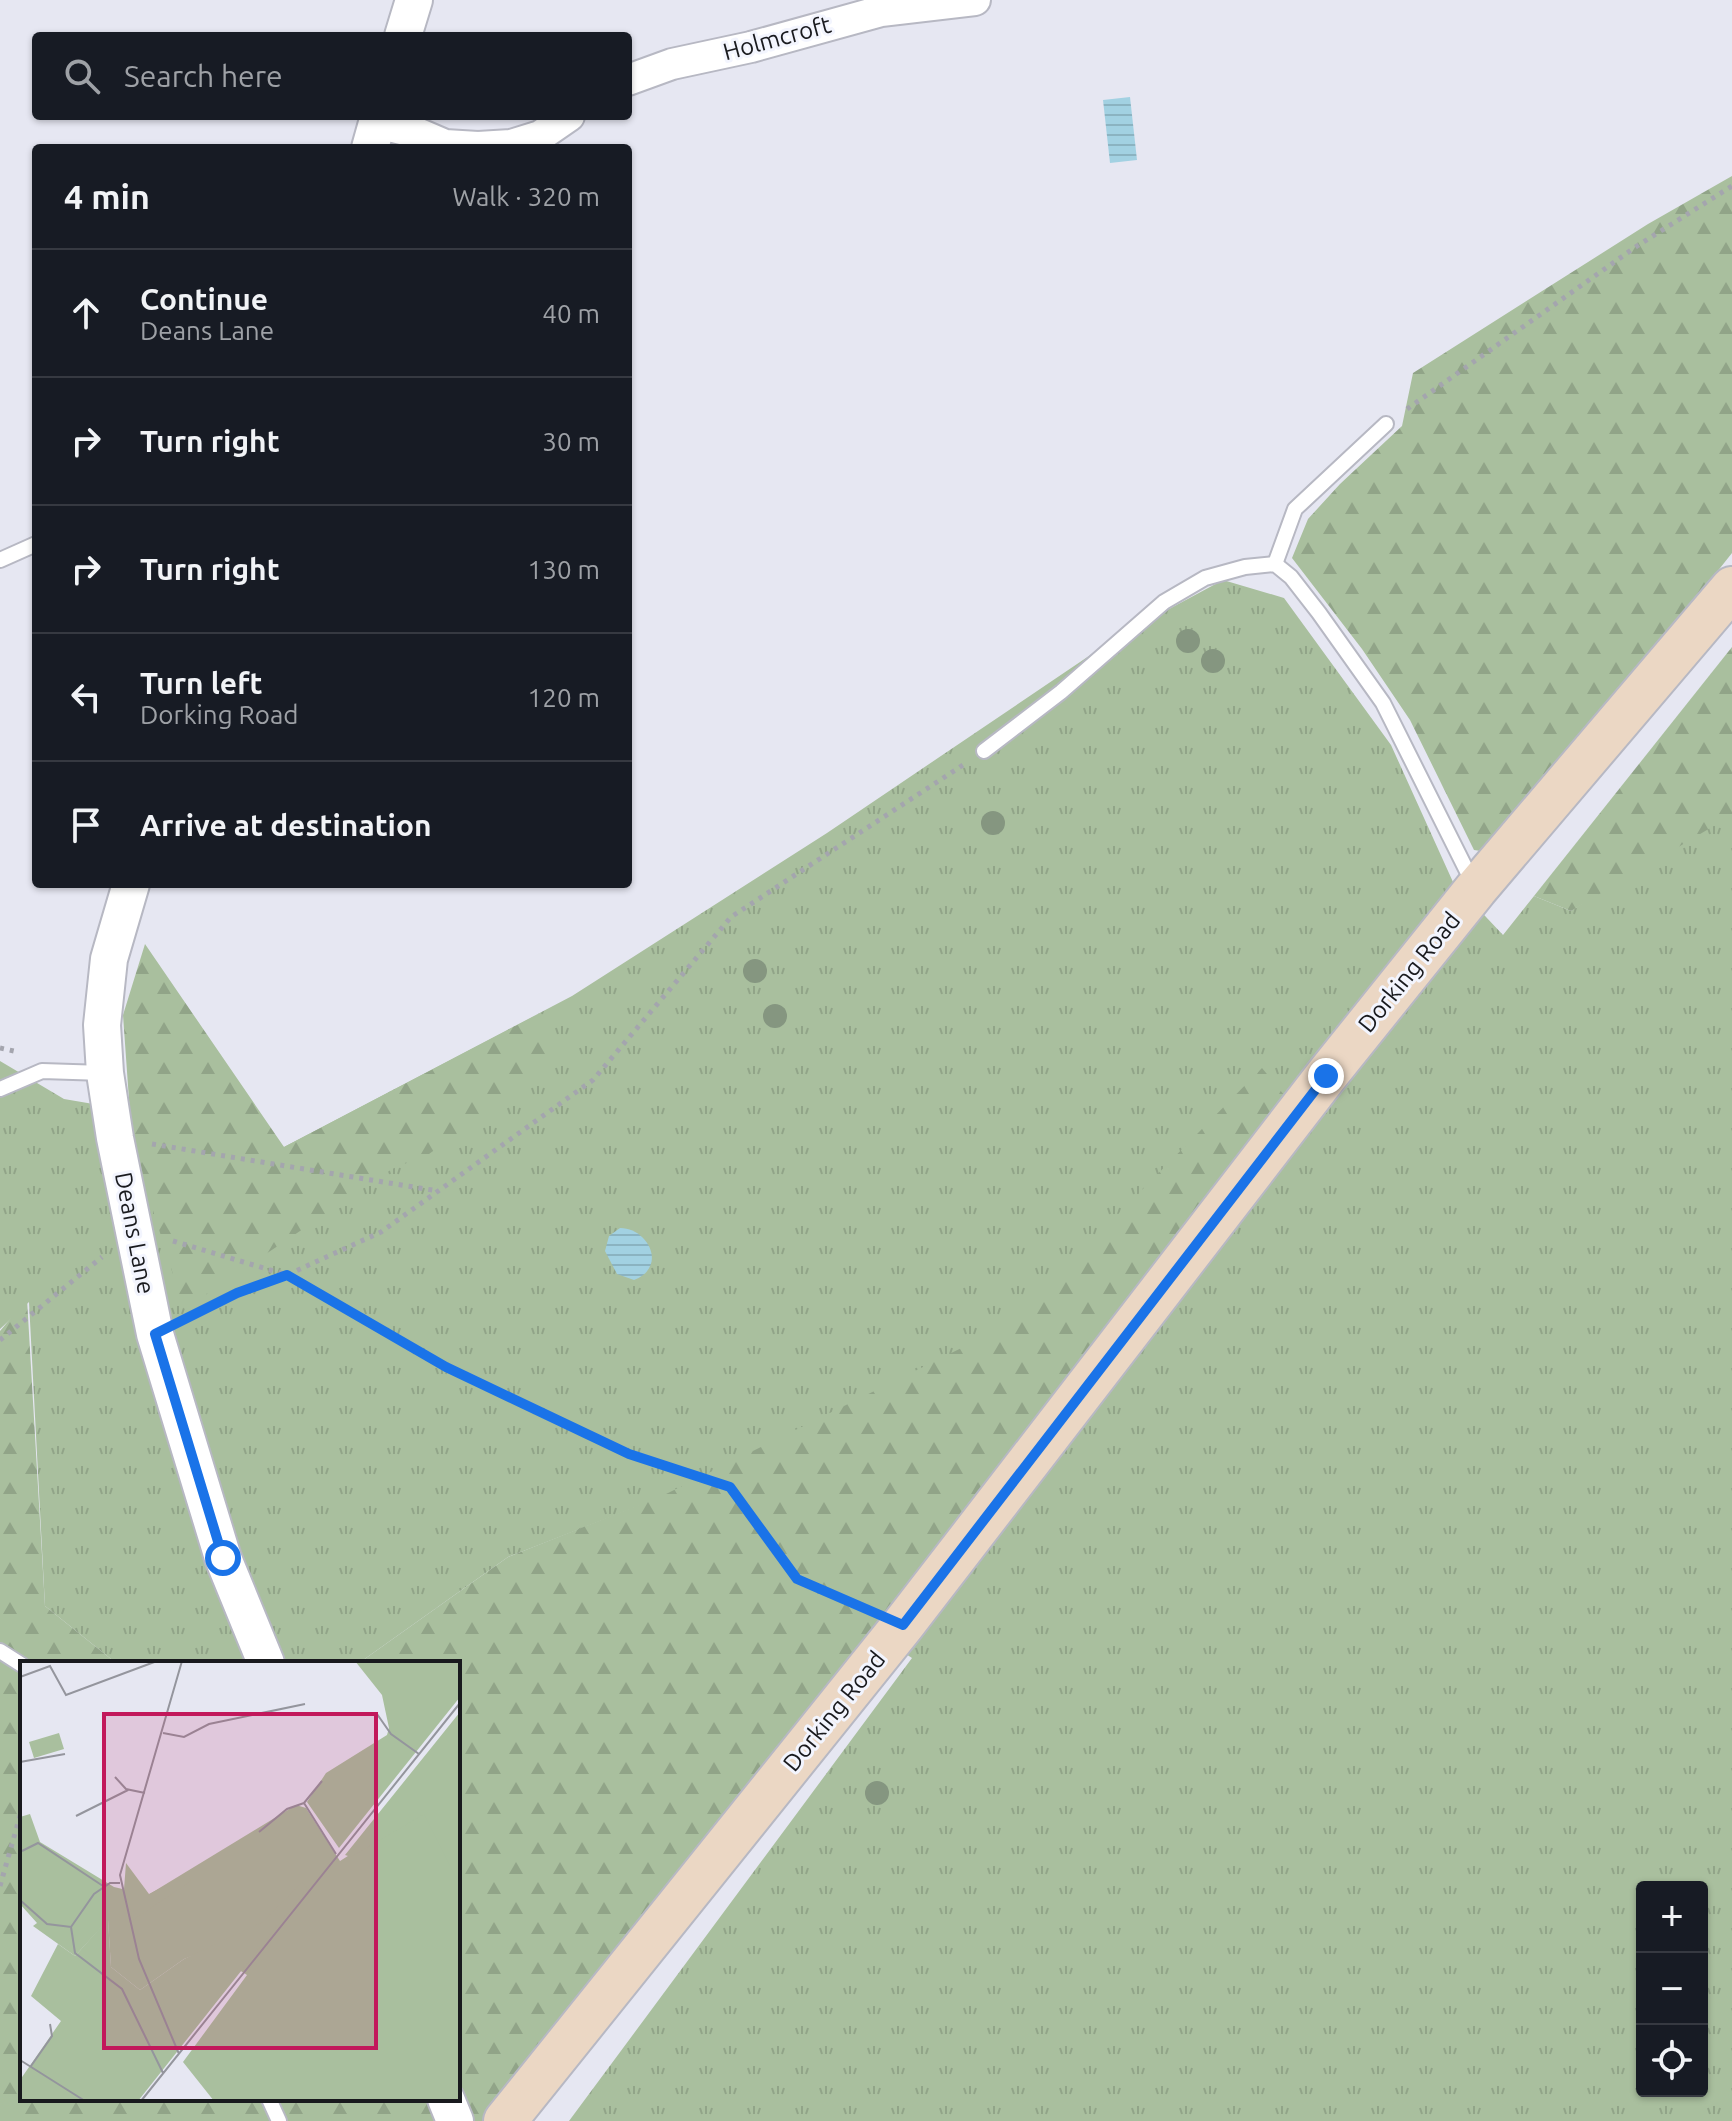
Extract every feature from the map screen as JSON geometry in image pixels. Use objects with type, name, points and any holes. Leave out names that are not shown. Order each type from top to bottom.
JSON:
[{"type":"main road","name":"Dorking Road","points":[[505,2121],[903,1625],[1326,1076],[1476,889],[1732,588]]},
{"type":"street","points":[[404,32],[414,0]]},
{"type":"street","name":"Holmcroft","points":[[632,79],[672,64],[751,47],[881,11],[975,0]]},
{"type":"street","points":[[514,144],[540,136],[563,120]]},
{"type":"street","points":[[375,129],[417,133],[443,144]]},
{"type":"street","name":"Deans Lane","points":[[130,888],[109,959],[102,1025],[105,1073],[115,1138],[155,1334],[223,1558],[265,1661]]},
{"type":"street","points":[[447,2101],[455,2121]]},
{"type":"lane","points":[[1275,564],[1295,509],[1386,424]]},
{"type":"lane","points":[[0,560],[32,546]]},
{"type":"lane","points":[[984,751],[1061,692],[1164,602],[1205,578],[1245,567],[1275,564],[1291,577],[1383,703],[1476,889]]},
{"type":"lane","points":[[0,1089],[42,1071],[105,1073]]},
{"type":"lane","points":[[0,1651],[20,1664]]},
{"type":"lane","points":[[270,2101],[279,2121]]},
{"type":"path","points":[[1386,424],[1637,246],[1732,186]]},
{"type":"path","points":[[155,1334],[237,1293],[287,1275],[381,1232],[593,1080],[731,917],[984,751]]},
{"type":"path","points":[[115,1138],[438,1191]]},
{"type":"path","points":[[0,1340],[135,1230],[287,1275],[460,1374],[629,1454],[730,1487],[797,1579],[903,1625]]},
{"type":"path","points":[[0,1886],[20,1816]]},
{"type":"green space","points":[[1732,176],[1732,553],[1494,853],[1474,850],[1410,720],[1362,649],[1292,558],[1308,519],[1402,426],[1413,373],[1648,224]]},
{"type":"green space","points":[[1223,580],[1284,598],[1391,745],[1453,882],[1503,935],[1534,896],[1571,911],[1732,802],[1732,2121],[569,2121],[912,1658],[664,1496],[508,1557],[362,1661],[114,1661],[45,1606],[29,1302],[0,1329],[0,1061],[64,1099],[234,1128],[284,1147],[572,996],[827,833],[1117,637]]},
{"type":"green space","points":[[1732,647],[1732,815],[1571,911],[1534,896]]},
{"type":"green space","points":[[145,944],[284,1147],[535,1016],[558,1060],[429,1154],[392,1169],[184,1309],[145,1185],[130,1114],[123,1015]]},
{"type":"green space","points":[[1262,1068],[1293,1106],[484,2121],[0,2121],[0,1331],[27,1299],[45,1606],[114,1661],[20,1661],[20,2101],[460,2101],[460,1661],[362,1661],[508,1557],[664,1495],[1010,1324]]},
{"type":"water","points":[[1130,97],[1137,160],[1110,163],[1103,100]]},
{"type":"water","points":[[620,1228],[639,1234],[650,1249],[650,1266],[634,1280],[617,1274],[605,1251],[609,1236]]},
{"type":"route","points":[[223,1558],[155,1334],[237,1293],[287,1275],[446,1367],[629,1454],[730,1487],[797,1579],[903,1625],[1326,1076]]}]
